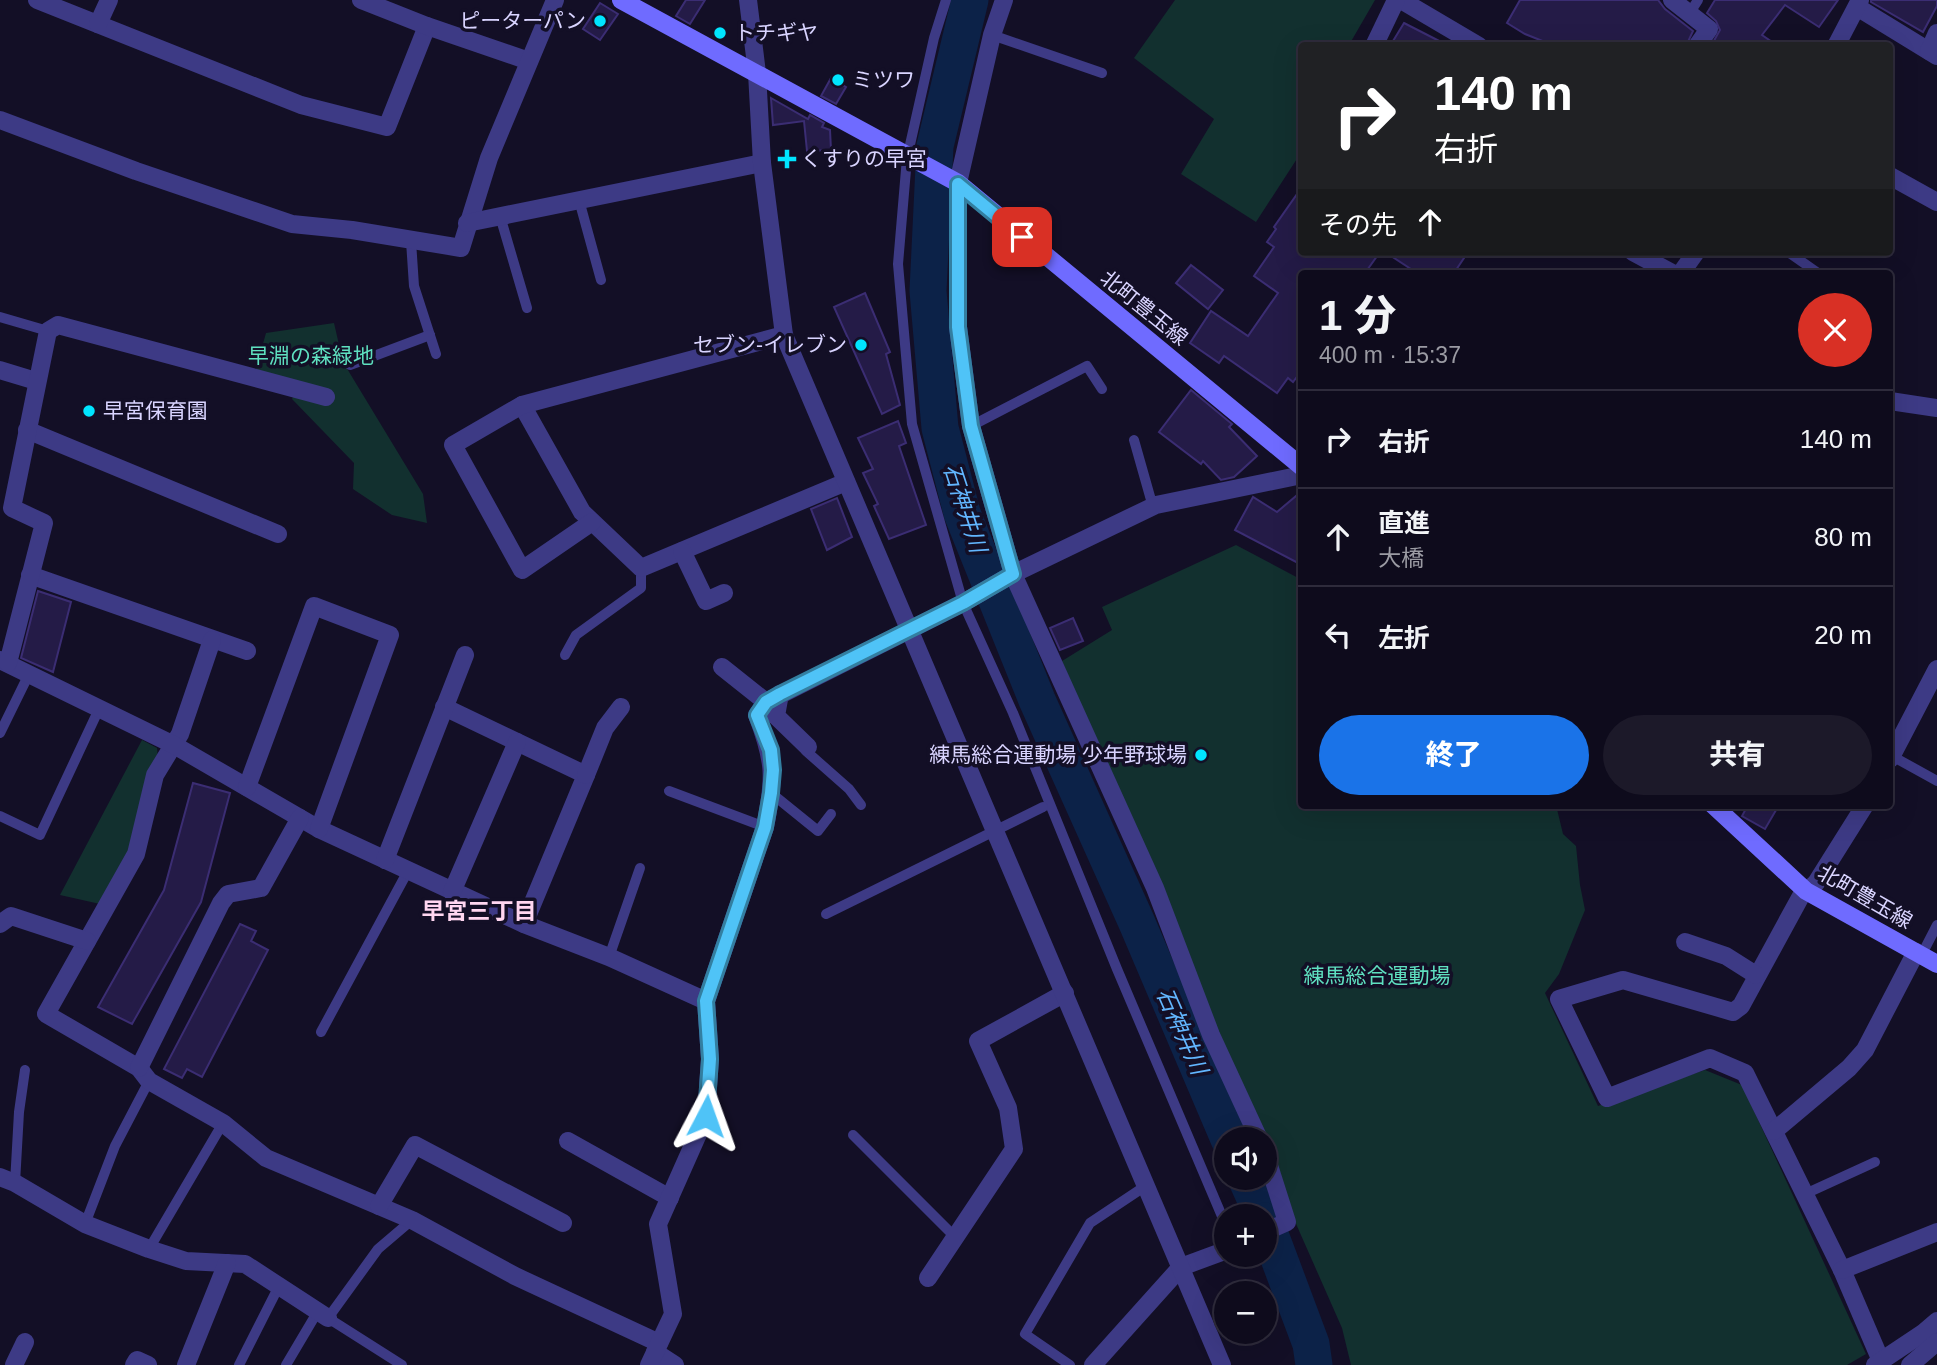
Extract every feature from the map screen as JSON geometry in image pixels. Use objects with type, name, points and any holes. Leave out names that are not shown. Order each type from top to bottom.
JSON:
[{"type":"main road","points":[[621,0],[907,158]]},
{"type":"main road","name":"北町豊玉線","points":[[907,158],[958,184],[1298,464]]},
{"type":"main road","name":"北町豊玉線","points":[[1717,809],[1806,891],[1925,957]]},
{"type":"street","points":[[37,0],[301,105],[387,127],[426,26]]},
{"type":"street","points":[[98,24],[109,0]]},
{"type":"street","points":[[361,0],[426,26],[530,61]]},
{"type":"street","points":[[0,120],[136,171],[292,224],[352,230],[461,248],[489,158],[555,0]]},
{"type":"street","points":[[748,0],[757,74],[762,163],[784,335],[1222,1365]]},
{"type":"street","points":[[1004,0],[992,35],[958,184],[958,327],[971,426],[1009,577],[1155,888],[1211,1035],[1253,1127]]},
{"type":"street","points":[[1376,42],[1398,0],[1472,42]]},
{"type":"street","points":[[1672,0],[1694,7],[1709,29],[1700,42]]},
{"type":"street","points":[[1838,42],[1859,3],[1933,54],[1937,33]]},
{"type":"street","points":[[467,223],[762,163]]},
{"type":"street","points":[[1893,178],[1937,202]]},
{"type":"street","points":[[1640,256],[1666,270]]},
{"type":"street","points":[[326,397],[58,325],[48,331],[12,508],[44,523],[4,662],[174,745],[320,829],[524,924],[609,957],[706,1001]]},
{"type":"street","points":[[592,522],[522,570],[453,445],[522,405],[784,335]]},
{"type":"street","points":[[0,370],[36,382]]},
{"type":"street","points":[[1893,401],[1937,408]]},
{"type":"street","points":[[522,405],[582,512],[641,568],[846,482]]},
{"type":"street","points":[[27,430],[278,534]]},
{"type":"street","points":[[655,1354],[673,1314],[658,1224],[706,1116],[710,1059],[706,1001],[765,827],[771,793],[771,750],[757,715],[773,698],[1009,577],[1153,507],[1298,476]]},
{"type":"street","points":[[682,551],[706,601],[724,593]]},
{"type":"street","points":[[30,575],[247,651]]},
{"type":"street","points":[[247,787],[314,606],[390,635],[320,829]]},
{"type":"street","points":[[212,640],[180,734],[155,775],[136,854],[46,1014],[223,1123],[266,1158],[412,1220],[675,1365]]},
{"type":"street","points":[[385,860],[465,655]]},
{"type":"street","points":[[722,667],[773,698],[776,716],[808,747]]},
{"type":"street","points":[[1893,754],[1937,670]]},
{"type":"street","points":[[444,707],[586,775]]},
{"type":"street","points":[[524,924],[605,728],[621,707]]},
{"type":"street","points":[[453,892],[517,742]]},
{"type":"street","points":[[1863,809],[1816,883],[1806,891],[1756,975],[1741,1006],[1733,1012],[1623,980],[1559,999],[1607,1098],[1710,1058],[1745,1073],[1842,1270],[1878,1363],[1937,1321]]},
{"type":"street","points":[[144,1074],[221,903],[228,894],[261,888],[300,818]]},
{"type":"street","points":[[0,923],[11,916],[87,941]]},
{"type":"street","points":[[1685,942],[1726,956],[1756,975]]},
{"type":"street","points":[[1774,1131],[1850,1068],[1865,1051],[1925,957]]},
{"type":"street","points":[[928,1278],[1014,1149],[1008,1108],[978,1041],[1065,993]]},
{"type":"street","points":[[568,1141],[670,1198]]},
{"type":"street","points":[[379,1206],[415,1145],[564,1223]]},
{"type":"street","points":[[8,1180],[85,1224],[149,1249],[186,1261],[246,1264],[323,1315]]},
{"type":"street","points":[[1277,1190],[1287,1222],[1277,1227]]},
{"type":"street","points":[[1842,1270],[1937,1231]]},
{"type":"street","points":[[1093,1365],[1097,1357],[1181,1267],[1214,1255]]},
{"type":"street","points":[[186,1365],[227,1263]]},
{"type":"street","points":[[14,1365],[25,1342]]},
{"type":"street","points":[[1910,1365],[1937,1342]]},
{"type":"street","points":[[134,1365],[137,1360],[148,1365]]},
{"type":"lane","points":[[946,0],[934,38],[907,158],[898,264],[912,425],[967,600],[1117,969],[1217,1204]]},
{"type":"lane","points":[[992,35],[1102,73]]},
{"type":"lane","points":[[579,200],[601,280]]},
{"type":"lane","points":[[500,216],[527,307]]},
{"type":"lane","points":[[411,241],[414,286],[436,354]]},
{"type":"lane","points":[[1794,256],[1814,270]]},
{"type":"lane","points":[[0,317],[48,331]]},
{"type":"lane","points":[[350,365],[430,335]]},
{"type":"lane","points":[[971,426],[1087,366],[1102,389]]},
{"type":"lane","points":[[1134,440],[1153,507]]},
{"type":"lane","points":[[565,655],[576,635],[641,588],[641,568]]},
{"type":"lane","points":[[0,733],[29,674]]},
{"type":"lane","points":[[0,816],[40,835],[99,709]]},
{"type":"lane","points":[[808,747],[806,751],[849,789],[861,805]]},
{"type":"lane","points":[[1893,759],[1937,781]]},
{"type":"lane","points":[[669,791],[765,827]]},
{"type":"lane","points":[[771,793],[818,831],[831,814]]},
{"type":"lane","points":[[826,914],[1043,807]]},
{"type":"lane","points":[[609,957],[640,868]]},
{"type":"lane","points":[[321,1032],[409,869]]},
{"type":"lane","points":[[1925,957],[1937,925]]},
{"type":"lane","points":[[8,1180],[25,1070]]},
{"type":"lane","points":[[85,1224],[144,1074]]},
{"type":"lane","points":[[149,1249],[223,1123]]},
{"type":"lane","points":[[853,1136],[955,1237]]},
{"type":"lane","points":[[1805,1194],[1875,1161]]},
{"type":"lane","points":[[1070,1365],[1025,1334],[1090,1223],[1147,1185]]},
{"type":"lane","points":[[286,1365],[378,1249],[412,1220]]},
{"type":"lane","points":[[230,1365],[237,1365],[279,1286]]},
{"type":"lane","points":[[323,1315],[402,1365]]},
{"type":"green space","points":[[1175,0],[1375,0],[1351,42],[1298,42],[1298,157],[1256,222],[1181,174],[1214,119],[1134,58]]},
{"type":"green space","name":"早淵の森緑地","points":[[334,323],[343,362],[423,494],[427,523],[392,515],[353,489],[354,463],[292,399],[299,384],[255,372],[266,333]]},
{"type":"green space","name":"練馬総合運動場","points":[[1236,545],[1298,578],[1298,809],[1557,809],[1563,834],[1576,846],[1585,910],[1559,974],[1545,993],[1598,1106],[1705,1070],[1742,1085],[1866,1354],[1847,1365],[1351,1365],[1342,1328],[1293,1217],[1277,1169],[1277,1127],[1260,1127],[1227,1057],[1062,661],[1112,630],[1102,607]]},
{"type":"green space","points":[[142,740],[157,748],[158,760],[129,854],[100,904],[60,895]]},
{"type":"building","points":[[686,0],[705,0],[690,24],[676,16]]},
{"type":"building","points":[[1520,0],[1658,0],[1693,31],[1688,42],[1545,42],[1507,23]]},
{"type":"building","points":[[1715,0],[1838,0],[1819,27],[1785,5],[1762,35],[1772,42],[1713,42],[1720,30],[1716,21],[1707,13]]},
{"type":"building","points":[[1871,0],[1937,0],[1937,6],[1923,32]]},
{"type":"building","points":[[600,3],[618,14],[600,40],[583,29]]},
{"type":"building","points":[[1404,23],[1441,42],[1392,42]]},
{"type":"building","points":[[831,78],[846,87],[836,104],[821,96]]},
{"type":"building","points":[[771,98],[808,119],[810,115],[824,123],[822,127],[830,130],[831,150],[807,151],[804,121],[773,125]]},
{"type":"building","points":[[1298,193],[1298,256],[1377,256],[1367,270],[1298,270],[1298,375],[1293,382],[1288,378],[1277,393],[1224,356],[1219,363],[1190,343],[1211,311],[1248,336],[1278,293],[1254,276],[1274,247],[1267,242],[1276,229],[1274,227]]},
{"type":"building","points":[[1391,256],[1465,256],[1456,270],[1412,270]]},
{"type":"building","points":[[1191,265],[1223,290],[1208,309],[1176,283]]},
{"type":"building","points":[[865,293],[890,352],[886,354],[900,405],[882,414],[834,307]]},
{"type":"building","points":[[1191,390],[1232,424],[1229,427],[1257,456],[1234,477],[1221,480],[1203,461],[1201,464],[1159,432]]},
{"type":"building","points":[[898,421],[906,443],[899,446],[926,525],[889,539],[874,506],[878,504],[863,473],[873,469],[858,438]]},
{"type":"building","points":[[1298,494],[1298,563],[1235,530],[1253,497],[1277,512]]},
{"type":"building","points":[[837,498],[852,537],[827,550],[811,509]]},
{"type":"building","points":[[38,591],[71,602],[53,672],[21,658]]},
{"type":"building","points":[[1073,618],[1083,641],[1060,650],[1050,628]]},
{"type":"building","points":[[193,783],[230,793],[201,902],[132,1024],[98,1007],[164,890]]},
{"type":"building","points":[[1746,809],[1777,809],[1765,829],[1742,816]]},
{"type":"building","points":[[240,924],[256,931],[251,941],[268,950],[202,1077],[187,1069],[182,1078],[164,1069]]},
{"type":"waterway","name":"石神井川","points":[[970,0],[935,146],[928,291],[940,428],[962,513],[1037,700],[1137,923],[1224,1127]]},
{"type":"waterway","name":"石神井川","points":[[1251,1190],[1258,1204]]},
{"type":"waterway","name":"石神井川","points":[[1277,1253],[1311,1344],[1314,1365]]},
{"type":"place","name":"ピーターパン","points":[[600,21]]},
{"type":"place","name":"トチギヤ","points":[[720,33]]},
{"type":"place","name":"ミツワ","points":[[838,80]]},
{"type":"place","name":"くすりの早宮","points":[[787,159]]},
{"type":"place","name":"セブン-イレブン","points":[[861,345]]},
{"type":"place","name":"早宮保育園","points":[[89,411]]},
{"type":"place","name":"練馬総合運動場 少年野球場","points":[[1201,755]]},
{"type":"district","name":"早宮三丁目","points":[[479,911]]},
{"type":"route","points":[[706,1116],[710,1059],[706,1001],[765,827],[771,793],[771,750],[757,715],[766,702],[780,694],[963,603],[1013,574],[971,426],[958,327],[958,184],[1022,237]]}]
